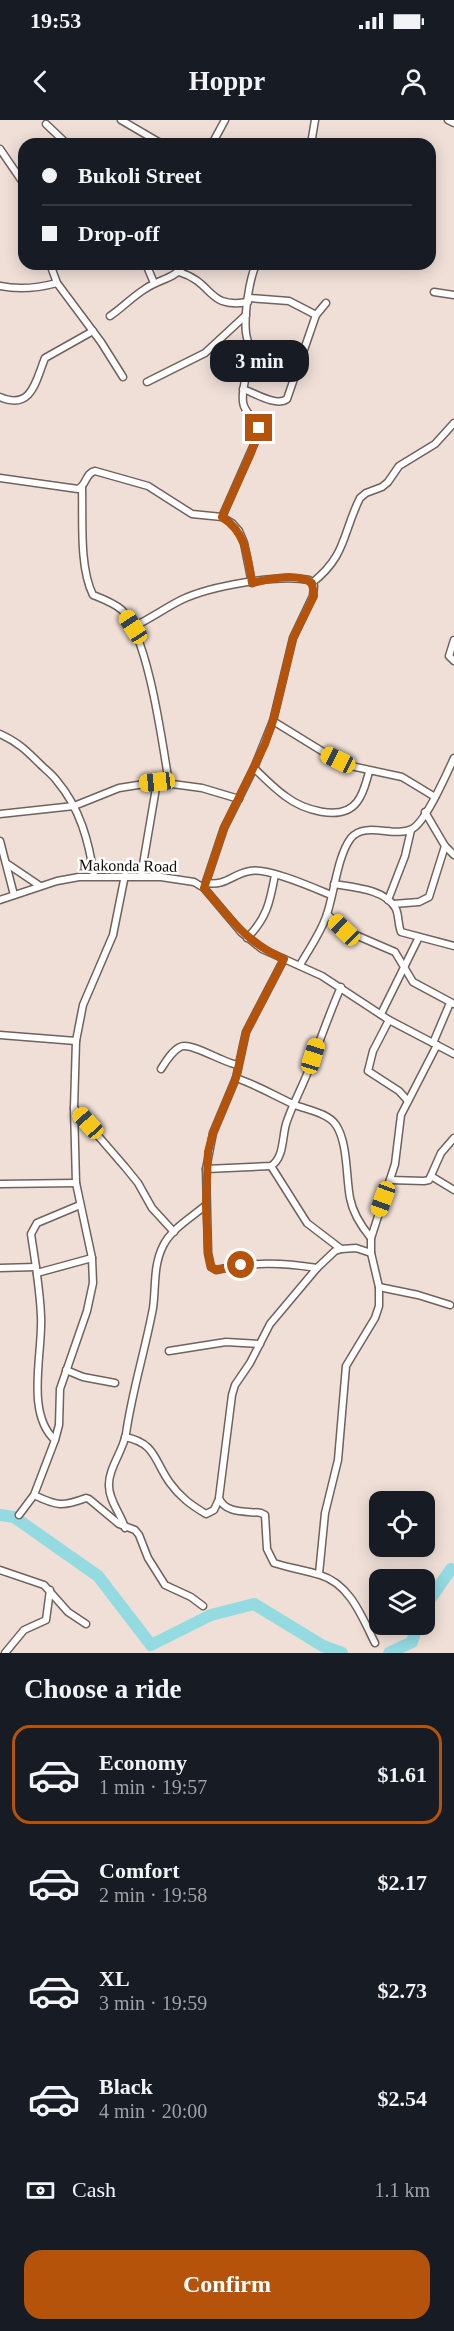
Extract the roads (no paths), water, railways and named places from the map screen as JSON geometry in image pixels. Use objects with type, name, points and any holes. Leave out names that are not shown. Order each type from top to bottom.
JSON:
[{"type":"street","points":[[121,120],[151,138]]},
{"type":"street","points":[[131,127],[135,120]]},
{"type":"street","points":[[215,138],[225,120]]},
{"type":"street","points":[[312,138],[315,120]]},
{"type":"street","points":[[448,120],[454,123]]},
{"type":"street","points":[[46,124],[61,138]]},
{"type":"street","points":[[0,148],[18,175]]},
{"type":"street","points":[[52,270],[57,283],[102,342],[123,376]]},
{"type":"street","points":[[149,270],[154,283]]},
{"type":"street","points":[[222,517],[259,433],[258,424],[244,407],[243,389],[250,353],[245,330],[246,315],[255,270]]},
{"type":"street","points":[[110,316],[154,283],[170,278],[179,272],[200,281],[216,299],[225,304],[248,300],[289,301],[316,315]]},
{"type":"street","points":[[0,286],[14,289],[42,287],[57,283]]},
{"type":"street","points":[[434,292],[454,294]]},
{"type":"street","points":[[243,389],[277,403],[287,399],[316,315],[326,303]]},
{"type":"street","points":[[147,382],[205,353],[246,315]]},
{"type":"street","points":[[0,397],[20,401],[30,394],[35,387],[45,358],[93,331]]},
{"type":"street","points":[[312,583],[332,565],[338,556],[360,498],[382,487],[399,466],[435,444],[454,423]]},
{"type":"street","points":[[169,783],[147,668],[133,627],[122,610],[107,600],[93,595],[88,585],[85,568],[82,487],[92,472],[104,473],[148,486],[192,514],[222,517],[239,531],[248,559],[252,583]]},
{"type":"street","points":[[0,478],[72,489],[82,487]]},
{"type":"street","points":[[133,627],[188,597],[287,577],[309,580],[312,583],[314,596],[293,638],[273,721],[254,768],[217,844],[205,886]]},
{"type":"street","points":[[454,640],[449,656],[454,661]]},
{"type":"street","points":[[273,721],[351,766],[369,772],[402,777],[435,797]]},
{"type":"street","points":[[0,734],[20,743],[57,780],[74,806],[90,849],[94,876]]},
{"type":"street","points":[[390,902],[411,830],[421,821],[454,758]]},
{"type":"street","points":[[254,768],[287,798],[324,812],[339,812],[351,808],[364,789],[369,772]]},
{"type":"street","points":[[141,876],[157,782]]},
{"type":"street","points":[[0,814],[74,806],[119,788],[157,782],[202,788],[239,799]]},
{"type":"street","points":[[425,812],[445,846],[454,855]]},
{"type":"street","points":[[300,965],[327,914],[334,884],[350,840],[356,834],[366,831],[411,830]]},
{"type":"street","points":[[0,841],[14,895]]},
{"type":"street","points":[[390,902],[419,902],[429,897],[445,846]]},
{"type":"street","points":[[6,863],[40,886]]},
{"type":"street","points":[[205,886],[226,882],[250,870],[275,875],[331,895]]},
{"type":"street","points":[[19,1515],[34,1495],[55,1440],[59,1425],[60,1389],[87,1311],[93,1283],[92,1258],[76,1184],[74,1108],[76,1041],[83,1005],[113,935],[125,875]]},
{"type":"street","name":"Makonda Road","points":[[0,900],[69,878],[94,876],[125,875],[185,879],[205,886]]},
{"type":"street","points":[[247,938],[264,917],[275,875]]},
{"type":"street","points":[[334,884],[369,891],[390,902],[397,911],[401,932],[454,946]]},
{"type":"street","points":[[205,886],[247,938],[262,949],[300,965],[341,987],[389,1020],[454,1054]]},
{"type":"street","points":[[319,1574],[325,1513],[338,1460],[346,1366],[375,1318],[379,1306],[379,1287],[371,1252],[371,1238],[398,1149],[399,1124],[453,1003],[413,982],[395,952],[344,930],[327,914]]},
{"type":"street","points":[[381,1014],[419,938]]},
{"type":"street","points":[[284,959],[246,1032],[236,1078],[213,1133],[206,1169],[208,1253],[211,1267],[216,1270],[254,1263],[281,1263],[317,1268]]},
{"type":"street","points":[[206,1169],[271,1166],[276,1163],[292,1104],[341,987]]},
{"type":"street","points":[[389,1020],[373,1051],[368,1071],[408,1101]]},
{"type":"street","points":[[0,1035],[76,1041]]},
{"type":"street","points":[[161,1069],[171,1054],[185,1045],[198,1048],[222,1062],[238,1065]]},
{"type":"street","points":[[236,1078],[274,1093],[292,1104],[327,1117],[336,1126],[342,1145],[350,1199],[357,1221],[371,1238]]},
{"type":"street","points":[[74,1108],[138,1183],[152,1208],[174,1232]]},
{"type":"street","points":[[390,1180],[424,1181],[431,1176],[441,1153],[454,1138]]},
{"type":"street","points":[[271,1166],[307,1223],[341,1249]]},
{"type":"street","points":[[431,1176],[454,1190]]},
{"type":"street","points":[[0,1184],[76,1184]]},
{"type":"street","points":[[55,1440],[47,1432],[40,1418],[38,1390],[41,1314],[31,1234],[37,1223],[80,1205]]},
{"type":"street","points":[[125,1528],[108,1487],[125,1437],[128,1414],[138,1378],[153,1305],[157,1263],[165,1242],[206,1205]]},
{"type":"street","points":[[125,1437],[139,1440],[147,1445],[171,1484],[186,1502],[206,1514],[214,1510],[219,1498],[235,1385],[277,1315],[317,1268],[335,1251],[356,1248],[371,1252]]},
{"type":"street","points":[[0,1268],[36,1270],[92,1258]]},
{"type":"street","points":[[379,1287],[450,1305]]},
{"type":"street","points":[[169,1351],[226,1342],[261,1344]]},
{"type":"street","points":[[66,1370],[83,1377],[115,1383]]},
{"type":"street","points":[[34,1495],[57,1505],[67,1505],[86,1497],[125,1528],[135,1530],[160,1580],[203,1606]]},
{"type":"street","points":[[219,1498],[221,1504],[230,1509],[265,1515],[267,1549],[274,1563],[319,1574],[342,1587],[352,1600],[375,1642]]},
{"type":"street","points":[[0,1570],[44,1585],[68,1612],[86,1624]]},
{"type":"street","points":[[0,1647],[6,1652],[24,1630],[46,1620],[50,1590]]},
{"type":"waterway","points":[[0,1515],[14,1517],[98,1576],[151,1645],[211,1615],[254,1604],[323,1646],[342,1653]]},
{"type":"waterway","points":[[435,1592],[451,1569],[454,1570]]},
{"type":"waterway","points":[[389,1653],[412,1642],[414,1635]]}]
